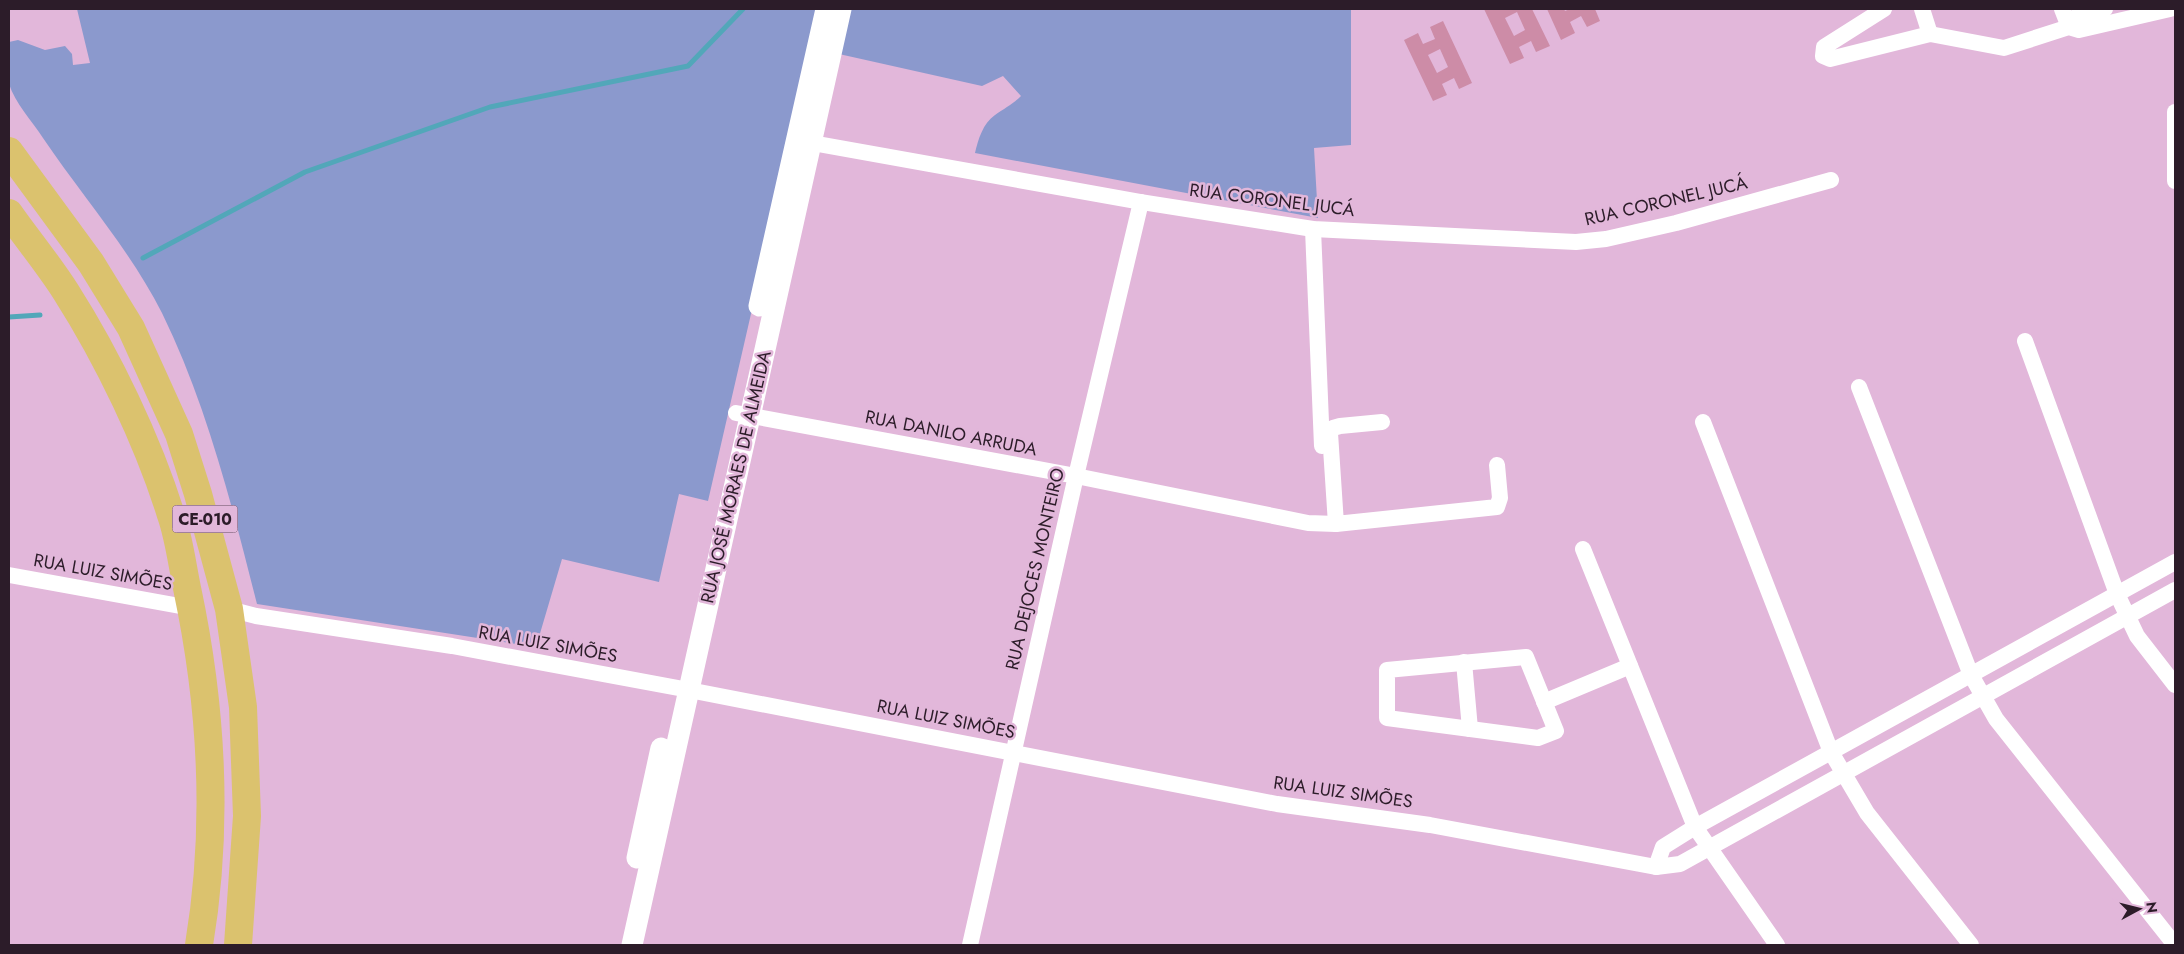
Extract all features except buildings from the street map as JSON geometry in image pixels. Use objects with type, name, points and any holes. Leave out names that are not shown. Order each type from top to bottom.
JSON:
[{"type":"highway","name":"CE-010","points":[[9,151],[91,263],[131,328],[154,376],[178,434],[192,477],[229,609],[243,707],[247,774],[247,816],[238,945]]},
{"type":"highway","name":"CE-010","points":[[9,214],[66,292],[115,380],[149,453],[172,516],[205,687],[211,768],[211,846],[199,945]]},
{"type":"street","name":"RUA JOSÉ MORAES DE ALMEIDA","points":[[632,945],[682,688],[803,142],[826,9]]},
{"type":"street","name":"RUA JOSÉ MORAES DE ALMEIDA","points":[[803,142],[841,9]]},
{"type":"street","points":[[1884,9],[1824,48],[1823,56],[1830,59],[1930,34],[2004,48],[2068,27],[2077,16],[2105,9]]},
{"type":"street","points":[[1922,9],[1930,34]]},
{"type":"street","points":[[2062,9],[2068,27]]},
{"type":"street","points":[[2068,27],[2079,30],[2170,9]]},
{"type":"street","points":[[2175,112],[2175,181]]},
{"type":"street","name":"RUA CORONEL JUCÁ","points":[[803,142],[1141,202],[1313,229],[1588,242],[1676,223],[1831,180]]},
{"type":"street","name":"RUA DEJOCES MONTEIRO","points":[[970,945],[1076,476],[1141,202]]},
{"type":"street","points":[[1313,229],[1330,524]]},
{"type":"street","points":[[2024,341],[2117,594],[2137,636],[2175,685]]},
{"type":"street","points":[[1859,387],[1971,675],[1983,697],[1996,719],[2175,945]]},
{"type":"street","name":"RUA DANILO ARRUDA","points":[[743,414],[1076,476],[1298,521],[1330,524],[1497,507],[1500,498],[1497,465]]},
{"type":"street","points":[[1330,524],[1330,433],[1333,428],[1340,426],[1382,422]]},
{"type":"street","points":[[1704,422],[1831,752],[1866,813],[1971,945]]},
{"type":"street","points":[[1583,549],[1695,828],[1777,945]]},
{"type":"street","points":[[1656,867],[1663,847],[1695,828],[2175,562]]},
{"type":"street","name":"RUA LUIZ SIMÕES","points":[[9,575],[191,608]]},
{"type":"street","name":"RUA LUIZ SIMÕES","points":[[229,609],[256,616],[452,646],[682,688],[1277,804],[1430,824],[1656,867],[1680,864],[2175,590]]},
{"type":"street","points":[[1526,657],[1544,702],[1556,731],[1538,738],[1387,718],[1387,670],[1526,657]]},
{"type":"street","points":[[1464,662],[1470,729]]},
{"type":"street","points":[[1544,702],[1630,666]]},
{"type":"street","name":"RUA JOSÉ MORAES DE ALMEIDA","points":[[616,945],[682,688]]},
{"type":"shaded area","points":[[77,9],[821,9],[708,501],[679,494],[659,582],[562,559],[536,647],[257,604],[217,456],[192,384],[162,313],[136,267],[24,112],[9,84],[9,42],[18,40],[45,50],[65,46],[72,54],[73,65],[90,63]]},
{"type":"shaded area","points":[[850,9],[1351,9],[1351,145],[1314,148],[1318,218],[975,153],[979,137],[987,122],[1021,96],[1003,76],[982,86],[839,54]]},
{"type":"waterway","points":[[143,258],[305,172],[490,107],[688,66],[743,9]]},
{"type":"waterway","points":[[9,317],[40,315]]}]
